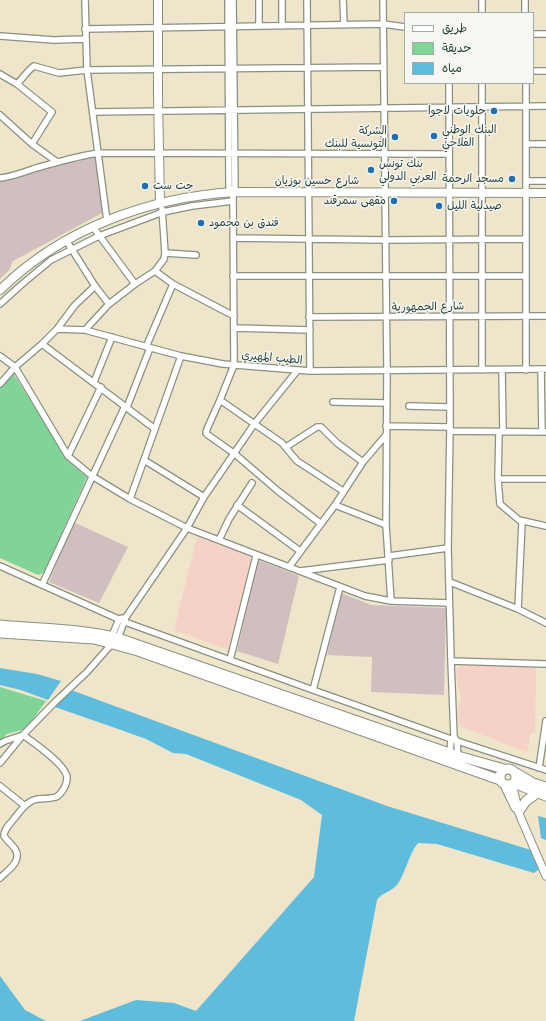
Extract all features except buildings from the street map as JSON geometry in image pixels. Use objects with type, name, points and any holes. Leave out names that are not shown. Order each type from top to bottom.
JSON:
[{"type":"main road","points":[[158,0],[160,203]]},
{"type":"main road","name":"شارع حسين بوزيان","points":[[0,290],[25,268],[66,240],[107,221],[160,203],[192,197],[309,191],[546,192]]},
{"type":"main road","points":[[0,624],[82,630],[138,651],[453,758],[507,783],[542,794]]},
{"type":"main road","points":[[0,633],[82,637],[113,642]]},
{"type":"main road","points":[[453,758],[510,769],[530,781],[546,787]]},
{"type":"main road","points":[[504,769],[500,774],[507,783]]},
{"type":"main road","points":[[507,783],[516,779],[516,773]]},
{"type":"main road","points":[[520,814],[526,801],[542,794]]},
{"type":"street","points":[[85,0],[87,70],[107,221]]},
{"type":"street","points":[[228,0],[231,27]]},
{"type":"street","points":[[233,0],[230,68],[233,195],[234,365],[206,433],[235,454],[278,491],[320,523]]},
{"type":"street","points":[[259,0],[259,26]]},
{"type":"street","points":[[282,0],[282,26]]},
{"type":"street","points":[[307,0],[310,371]]},
{"type":"street","points":[[343,0],[344,25]]},
{"type":"street","points":[[383,0],[387,370],[386,525],[391,601]]},
{"type":"street","points":[[482,0],[482,12]]},
{"type":"street","points":[[525,0],[525,12]]},
{"type":"street","points":[[85,30],[383,24],[404,27]]},
{"type":"street","points":[[534,34],[546,34]]},
{"type":"street","points":[[0,36],[54,40],[85,39]]},
{"type":"street","points":[[17,84],[34,66],[59,73],[87,70],[383,67]]},
{"type":"street","points":[[534,71],[546,71]]},
{"type":"street","points":[[0,74],[17,84],[52,112],[32,144]]},
{"type":"street","points":[[449,84],[450,429],[448,548],[454,739],[453,758]]},
{"type":"street","points":[[482,84],[482,370]]},
{"type":"street","points":[[526,84],[526,370]]},
{"type":"street","points":[[93,112],[546,106]]},
{"type":"street","points":[[0,115],[32,144],[57,162]]},
{"type":"street","points":[[526,144],[546,144]]},
{"type":"street","points":[[0,178],[9,177],[57,162],[99,154],[449,154]]},
{"type":"street","points":[[526,181],[546,181]]},
{"type":"street","points":[[0,304],[45,265],[71,249],[99,236],[163,212],[233,195]]},
{"type":"street","points":[[85,330],[109,304],[155,271],[164,259],[163,212],[160,203]]},
{"type":"street","points":[[93,227],[135,284]]},
{"type":"street","points":[[233,238],[385,240],[526,239]]},
{"type":"street","points":[[66,240],[95,286],[109,304]]},
{"type":"street","points":[[165,253],[196,256]]},
{"type":"street","points":[[155,271],[173,284],[234,316]]},
{"type":"street","points":[[233,276],[526,276]]},
{"type":"street","points":[[42,585],[126,406],[173,284]]},
{"type":"street","points":[[0,384],[15,367],[57,330],[75,305],[95,286]]},
{"type":"street","name":"شارع الجمهورية","points":[[310,317],[386,318],[546,316]]},
{"type":"street","points":[[234,328],[310,330]]},
{"type":"street","name":"الطيب المهيري","points":[[57,330],[85,330],[215,364],[297,371],[544,369]]},
{"type":"street","points":[[94,382],[112,337]]},
{"type":"street","points":[[42,344],[155,429]]},
{"type":"street","points":[[0,356],[15,367],[68,456],[92,476],[130,499],[187,528],[256,556],[373,599],[449,603]]},
{"type":"street","points":[[130,499],[181,356]]},
{"type":"street","points":[[386,426],[501,432],[544,432],[544,369]]},
{"type":"street","points":[[502,370],[501,432],[498,478],[500,504],[522,522],[546,526]]},
{"type":"street","points":[[0,763],[24,735],[55,702],[87,672],[113,642],[123,619],[187,528],[204,497],[255,424],[297,371]]},
{"type":"street","points":[[68,456],[101,387]]},
{"type":"street","points":[[220,400],[286,447],[297,461],[343,491]]},
{"type":"street","points":[[333,402],[387,403]]},
{"type":"street","points":[[409,406],[450,407]]},
{"type":"street","points":[[286,447],[316,427],[321,427],[337,443],[363,462]]},
{"type":"street","points":[[289,567],[320,523],[335,505],[363,462],[386,435]]},
{"type":"street","points":[[144,460],[204,497]]},
{"type":"street","points":[[498,478],[546,480]]},
{"type":"street","points":[[219,540],[237,505],[252,483]]},
{"type":"street","points":[[237,505],[300,551]]},
{"type":"street","points":[[335,505],[386,525]]},
{"type":"street","points":[[518,609],[522,522]]},
{"type":"street","points":[[299,571],[448,548]]},
{"type":"street","points":[[230,660],[256,556]]},
{"type":"street","points":[[0,566],[123,619],[230,660],[312,690],[546,770]]},
{"type":"street","points":[[450,582],[518,609],[546,623]]},
{"type":"street","points":[[312,690],[340,587]]},
{"type":"street","points":[[451,661],[546,664]]},
{"type":"street","points":[[538,768],[546,721]]},
{"type":"street","points":[[0,744],[24,735]]},
{"type":"street","points":[[0,878],[12,867],[16,859],[16,851],[5,838],[4,833],[8,826],[25,806],[34,799],[54,798],[60,794],[66,784],[67,779],[67,776],[61,766],[24,735]]},
{"type":"street","points":[[507,783],[546,876]]},
{"type":"street","points":[[0,786],[25,806]]},
{"type":"shaded area","points":[[95,156],[104,212],[13,261],[9,270],[0,279],[0,181]]},
{"type":"shaded area","points":[[73,522],[128,547],[99,603],[49,582]]},
{"type":"shaded area","points":[[197,537],[248,555],[251,558],[228,650],[174,630]]},
{"type":"shaded area","points":[[258,560],[299,576],[278,664],[237,651]]},
{"type":"shaded area","points":[[341,593],[371,605],[446,608],[444,695],[371,692],[372,657],[327,655]]},
{"type":"shaded area","points":[[461,665],[536,667],[535,733],[531,733],[527,752],[459,726],[458,706],[461,701],[456,670]]},
{"type":"green space","points":[[13,373],[70,463],[87,477],[45,570],[43,573],[38,575],[0,558],[0,389]]},
{"type":"green space","points":[[0,687],[46,701],[26,729],[7,734],[0,741]]},
{"type":"water","points":[[0,668],[37,674],[61,681],[48,700],[21,690],[0,685]]},
{"type":"water","points":[[71,690],[387,806],[531,850],[538,870],[534,873],[437,844],[418,843],[397,885],[377,900],[354,1021],[80,1021],[136,1000],[174,1003],[196,1011],[314,877],[322,815],[301,800],[186,754],[173,753],[146,739],[55,707]]},
{"type":"water","points":[[538,816],[546,818],[546,840],[541,838]]},
{"type":"water","points":[[0,976],[25,1010],[46,1021],[0,1021]]},
{"type":"place","name":"حلويات لاجوا","points":[[494,111]]},
{"type":"place","name":"البنك الوطني الفلاحي","points":[[434,136]]},
{"type":"place","name":"الشركة التونسية للبنك","points":[[395,137]]},
{"type":"place","name":"بنك تونس العربي الدولي","points":[[371,170]]},
{"type":"place","name":"مسجد الرحمة","points":[[512,179]]},
{"type":"place","name":"جت ست","points":[[145,186]]},
{"type":"place","name":"مقهى سمرقند","points":[[394,201]]},
{"type":"place","name":"صيدلية الليل","points":[[439,206]]},
{"type":"place","name":"فندق بن محمود","points":[[201,223]]}]
